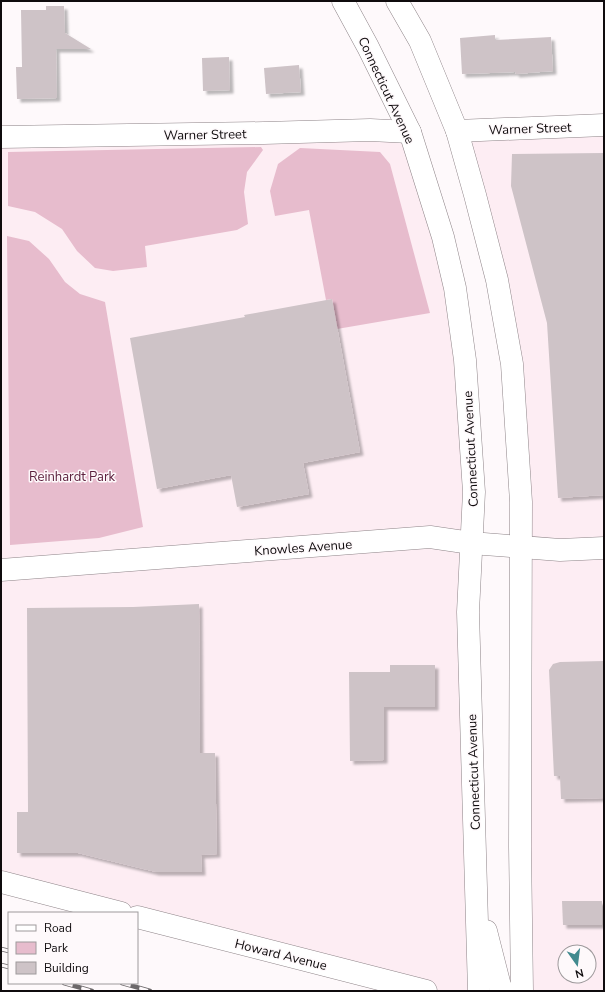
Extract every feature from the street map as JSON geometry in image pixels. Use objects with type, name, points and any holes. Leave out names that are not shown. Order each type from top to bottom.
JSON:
[{"type":"main road","name":"Connecticut Avenue","points":[[343,1],[368,47],[410,132],[443,237],[455,288],[465,360],[474,492],[468,612],[479,991]]},
{"type":"main road","points":[[398,1],[420,41],[457,131],[497,280],[512,364],[521,502],[520,832],[522,991]]},
{"type":"main road","name":"Warner Street","points":[[457,131],[604,125]]},
{"type":"main road","name":"Warner Street","points":[[1,137],[264,134],[370,130],[410,132]]},
{"type":"main road","name":"Knowles Avenue","points":[[1,570],[430,538],[471,543],[560,550],[604,548]]},
{"type":"main road","points":[[1,882],[117,912]]},
{"type":"main road","points":[[476,891],[500,986],[503,991]]},
{"type":"main road","name":"Howard Avenue","points":[[138,917],[426,991]]},
{"type":"shaded area","points":[[604,125],[604,991],[522,991],[512,364],[457,131]]},
{"type":"shaded area","points":[[410,132],[465,360],[479,991],[426,991],[138,917],[138,912],[118,912],[1,882],[1,137]]},
{"type":"green space","points":[[261,147],[263,150],[247,172],[244,192],[248,224],[237,230],[145,246],[147,267],[113,271],[95,268],[77,251],[62,229],[35,212],[8,206],[8,152]]},
{"type":"green space","points":[[300,148],[380,152],[390,164],[430,313],[337,329],[332,299],[326,300],[309,210],[275,216],[270,191],[278,164]]},
{"type":"green space","name":"Reinhardt Park","points":[[7,236],[29,241],[49,259],[65,282],[80,294],[105,302],[143,527],[99,538],[10,545]]},
{"type":"building","points":[[46,6],[64,6],[65,33],[91,49],[56,49],[57,98],[17,99],[16,67],[22,67],[21,10],[46,10]]},
{"type":"building","points":[[495,35],[495,40],[551,37],[553,71],[516,74],[515,72],[462,74],[460,38]]},
{"type":"building","points":[[229,57],[230,90],[203,91],[202,58]]},
{"type":"building","points":[[299,65],[301,92],[266,94],[264,68]]},
{"type":"building","points":[[604,153],[604,495],[558,498],[547,323],[511,186],[512,154]]},
{"type":"building","points":[[332,299],[360,452],[303,463],[309,494],[237,507],[231,475],[157,489],[130,338]]},
{"type":"building","points":[[199,604],[200,753],[215,753],[217,854],[201,855],[202,872],[156,872],[78,853],[17,853],[17,812],[28,812],[27,608],[133,607]]},
{"type":"building","points":[[604,661],[604,798],[561,799],[560,776],[554,776],[549,670],[553,664],[560,662]]},
{"type":"building","points":[[390,665],[435,665],[435,707],[384,707],[384,760],[350,761],[349,672],[390,672]]},
{"type":"building","points":[[562,901],[602,901],[602,925],[563,925]]},
{"type":"railway","points":[[1,949],[8,951]]},
{"type":"railway","points":[[1,965],[8,967]]},
{"type":"railway","points":[[68,984],[92,991]]},
{"type":"railway","points":[[126,984],[150,991]]}]
